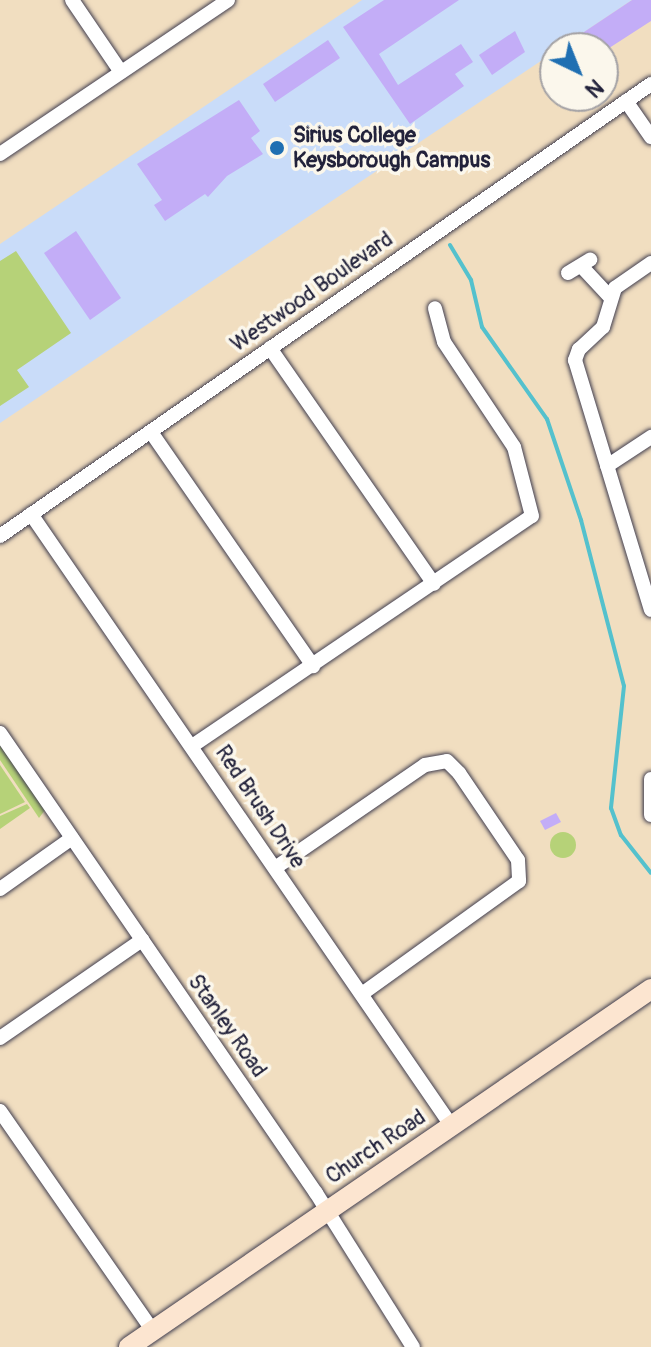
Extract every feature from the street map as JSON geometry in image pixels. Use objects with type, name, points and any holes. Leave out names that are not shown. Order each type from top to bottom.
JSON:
[{"type":"main road","name":"Church Road","points":[[129,1347],[651,989]]},
{"type":"street","points":[[72,0],[121,72]]},
{"type":"street","points":[[0,154],[228,0]]},
{"type":"street","name":"Westwood Boulevard","points":[[0,536],[650,84]]},
{"type":"street","points":[[626,101],[651,137]]},
{"type":"street","points":[[651,263],[620,284],[611,298],[603,327],[579,349],[575,360],[651,610]]},
{"type":"street","points":[[568,273],[586,264],[611,298]]},
{"type":"street","points":[[192,746],[532,516],[514,447],[444,342],[435,308]]},
{"type":"street","points":[[270,348],[434,584]]},
{"type":"street","points":[[151,432],[313,666]]},
{"type":"street","points":[[607,466],[651,437]]},
{"type":"street","name":"Red Brush Drive","points":[[31,514],[451,1125]]},
{"type":"street","name":"Stanley Road","points":[[0,733],[327,1210],[406,1344]]},
{"type":"street","points":[[275,868],[425,765],[447,761],[459,773],[518,860],[519,881],[362,994]]},
{"type":"street","points":[[651,779],[651,815]]},
{"type":"street","points":[[0,889],[72,838]]},
{"type":"street","points":[[0,1038],[142,940]]},
{"type":"street","points":[[0,1111],[153,1331]]},
{"type":"shaded area","name":"Sirius College Keysborough Campus","points":[[362,0],[632,0],[584,32],[539,32],[539,62],[0,423],[0,244]]},
{"type":"green space","points":[[16,251],[71,333],[17,370],[29,387],[0,406],[0,261]]},
{"type":"green space","points":[[0,744],[45,810],[39,818],[0,760]]},
{"type":"green space","points":[[0,765],[25,802],[0,814]]},
{"type":"green space","points":[[27,804],[30,808],[0,829],[0,816]]},
{"type":"green space","points":[[563,832],[572,836],[576,845],[572,854],[563,858],[554,854],[550,845],[554,836]]},
{"type":"building","points":[[384,0],[459,0],[379,54],[398,85],[461,44],[473,62],[455,74],[464,86],[410,124],[343,27]]},
{"type":"building","points":[[632,0],[651,0],[651,21],[619,42],[619,32],[584,32]]},
{"type":"building","points":[[515,31],[525,52],[492,75],[479,55]]},
{"type":"building","points":[[328,40],[340,58],[275,102],[263,84]]},
{"type":"building","points":[[239,100],[260,131],[251,138],[263,154],[227,176],[208,197],[205,194],[165,221],[154,205],[162,200],[137,164]]},
{"type":"building","points":[[76,231],[121,298],[90,320],[44,253]]},
{"type":"building","points":[[556,813],[561,822],[545,830],[540,821]]},
{"type":"waterway","points":[[450,245],[471,280],[482,327],[547,419],[581,520],[624,686],[611,808],[621,835],[651,873]]},
{"type":"place","name":"Sirius College Keysborough Campus","points":[[277,148]]}]
